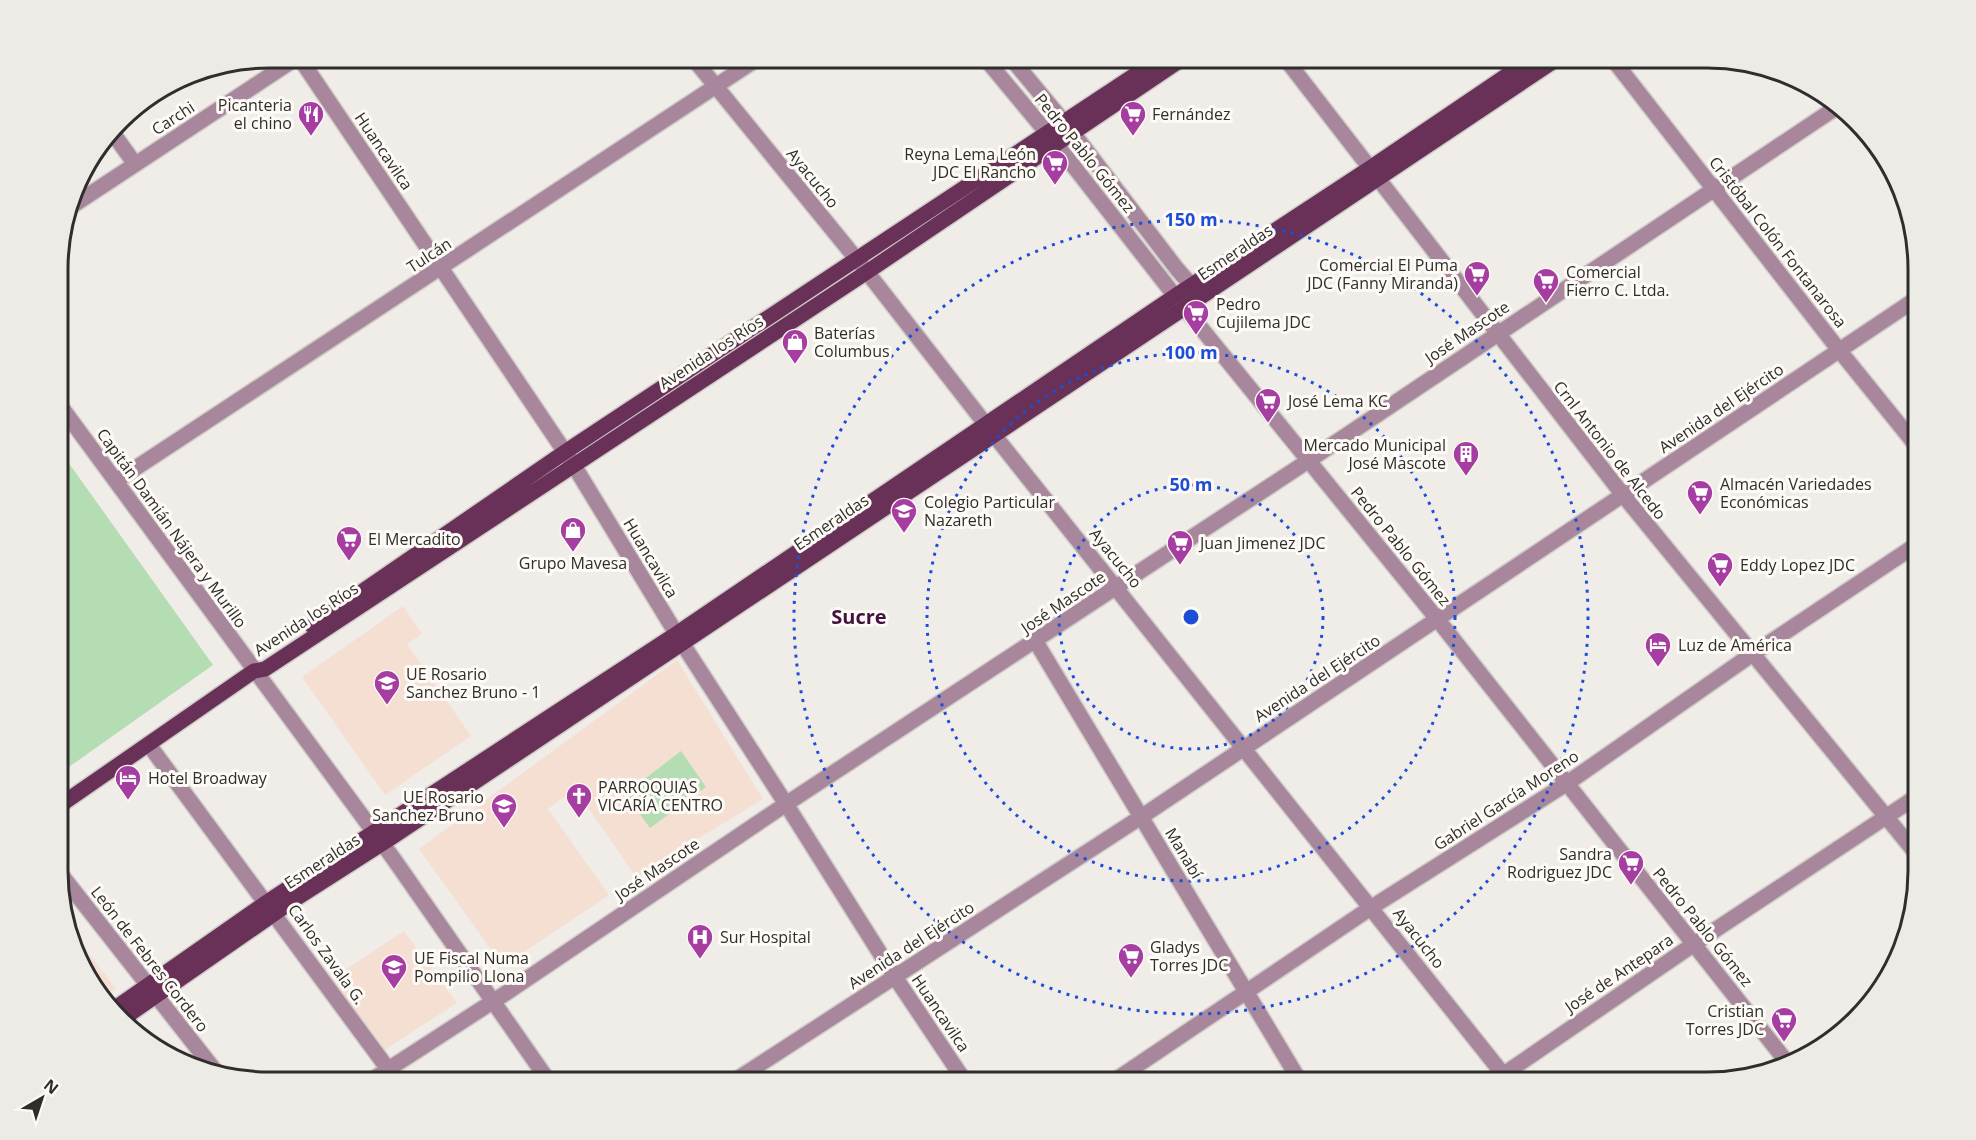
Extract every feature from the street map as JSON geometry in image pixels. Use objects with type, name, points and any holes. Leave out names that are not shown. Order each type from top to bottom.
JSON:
[{"type":"main road","name":"Avenida los Ríos","points":[[1069,128],[1148,68]]},
{"type":"main road","name":"Avenida los Ríos","points":[[68,800],[254,671],[265,669],[569,458],[1052,139],[1167,68]]},
{"type":"main road","name":"Esmeraldas","points":[[1374,172],[1518,68]]},
{"type":"main road","name":"Esmeraldas","points":[[119,1006],[152,990],[271,908],[679,639],[1374,172],[1542,68]]},
{"type":"main road","name":"Esmeraldas","points":[[128,1014],[152,990]]},
{"type":"street","name":"Carchi","points":[[79,201],[281,68]]},
{"type":"street","name":"Huancavilca","points":[[305,68],[569,458],[679,639],[895,977],[959,1072]]},
{"type":"street","name":"Ayacucho","points":[[700,68],[862,266],[990,430],[1372,907],[1496,1072]]},
{"type":"street","name":"Tulcán","points":[[116,481],[744,68]]},
{"type":"street","name":"Pedro Pablo Gómez","points":[[993,68],[1438,620],[1783,1057]]},
{"type":"street","name":"Pedro Pablo Gómez","points":[[1019,68],[1196,291]]},
{"type":"street","name":"Crnl Antonio de Alcedo","points":[[1293,68],[1623,495],[1908,844]]},
{"type":"street","name":"Cristóbal Colón Fontanarosa","points":[[1620,68],[1908,436]]},
{"type":"street","name":"José Mascote","points":[[384,1072],[493,1002],[786,804],[1036,642],[1832,110]]},
{"type":"street","points":[[116,137],[135,164]]},
{"type":"street","name":"Avenida del Ejército","points":[[748,1072],[1141,817],[1908,304]]},
{"type":"street","name":"Capitán Damián Nájera y Murillo","points":[[68,416],[377,839],[542,1072]]},
{"type":"street","name":"Gabriel García Moreno","points":[[1127,1072],[1372,907],[1566,784],[1751,654],[1908,550]]},
{"type":"street","name":"Manabí","points":[[1036,642],[1295,1072]]},
{"type":"street","name":"Carlos Zavala G.","points":[[149,745],[388,1069]]},
{"type":"street","name":"José de Antepara","points":[[1513,1072],[1694,944],[1908,802]]},
{"type":"street","name":"León de Febres Cordero","points":[[68,884],[210,1064]]},
{"type":"shaded area","name":"UE Rosario Sanchez Bruno - 1","points":[[403,606],[422,634],[407,644],[471,736],[385,795],[302,677]]},
{"type":"shaded area","name":"UE Rosario Sanchez Bruno","points":[[677,660],[763,799],[636,877],[575,789],[548,809],[609,895],[503,966],[419,849]]},
{"type":"shaded area","name":"UE Fiscal Numa Pompilio Llona","points":[[404,931],[457,1003],[383,1051],[333,978]]},
{"type":"shaded area","points":[[81,942],[116,989],[108,992],[101,983]]},
{"type":"green space","points":[[68,462],[213,665],[68,768]]},
{"type":"green space","points":[[681,751],[706,787],[650,828],[625,794]]},
{"type":"place","name":"Picanteria el chino","points":[[311,137]]},
{"type":"place","name":"Fernández","points":[[1133,137]]},
{"type":"place","name":"Reyna Lema León JDC El Rancho","points":[[1055,186]]},
{"type":"place","name":"Comercial El Puma JDC (Fanny Miranda)","points":[[1477,297]]},
{"type":"place","name":"Comercial Fierro C. Ltda.","points":[[1546,304]]},
{"type":"place","name":"Pedro Cujilema JDC","points":[[1196,336]]},
{"type":"place","name":"Baterías Columbus","points":[[795,365]]},
{"type":"place","name":"José Lema KC","points":[[1268,424]]},
{"type":"place","name":"Mercado Municipal José Mascote","points":[[1466,477]]},
{"type":"place","name":"Almacén Variedades Económicas","points":[[1700,516]]},
{"type":"place","name":"Colegio Particular Nazareth","points":[[904,534]]},
{"type":"place","name":"Grupo Mavesa","points":[[573,553]]},
{"type":"place","name":"El Mercadito","points":[[349,562]]},
{"type":"place","name":"Juan Jimenez JDC","points":[[1180,566]]},
{"type":"place","name":"Eddy Lopez JDC","points":[[1720,588]]},
{"type":"place","name":"Luz de América","points":[[1658,668]]},
{"type":"place","name":"UE Rosario Sanchez Bruno - 1","points":[[387,706]]},
{"type":"place","name":"Hotel Broadway","points":[[128,801]]},
{"type":"place","name":"PARROQUIAS VICARÍA CENTRO","points":[[579,819]]},
{"type":"place","name":"UE Rosario Sanchez Bruno","points":[[504,829]]},
{"type":"place","name":"Sandra Rodriguez JDC","points":[[1631,886]]},
{"type":"place","name":"Sur Hospital","points":[[700,960]]},
{"type":"place","name":"Gladys Torres JDC","points":[[1131,979]]},
{"type":"place","name":"UE Fiscal Numa Pompilio Llona","points":[[394,990]]},
{"type":"place","name":"Cristian Torres JDC","points":[[1784,1043]]},
{"type":"district","name":"Sucre","points":[[859,616]]}]
